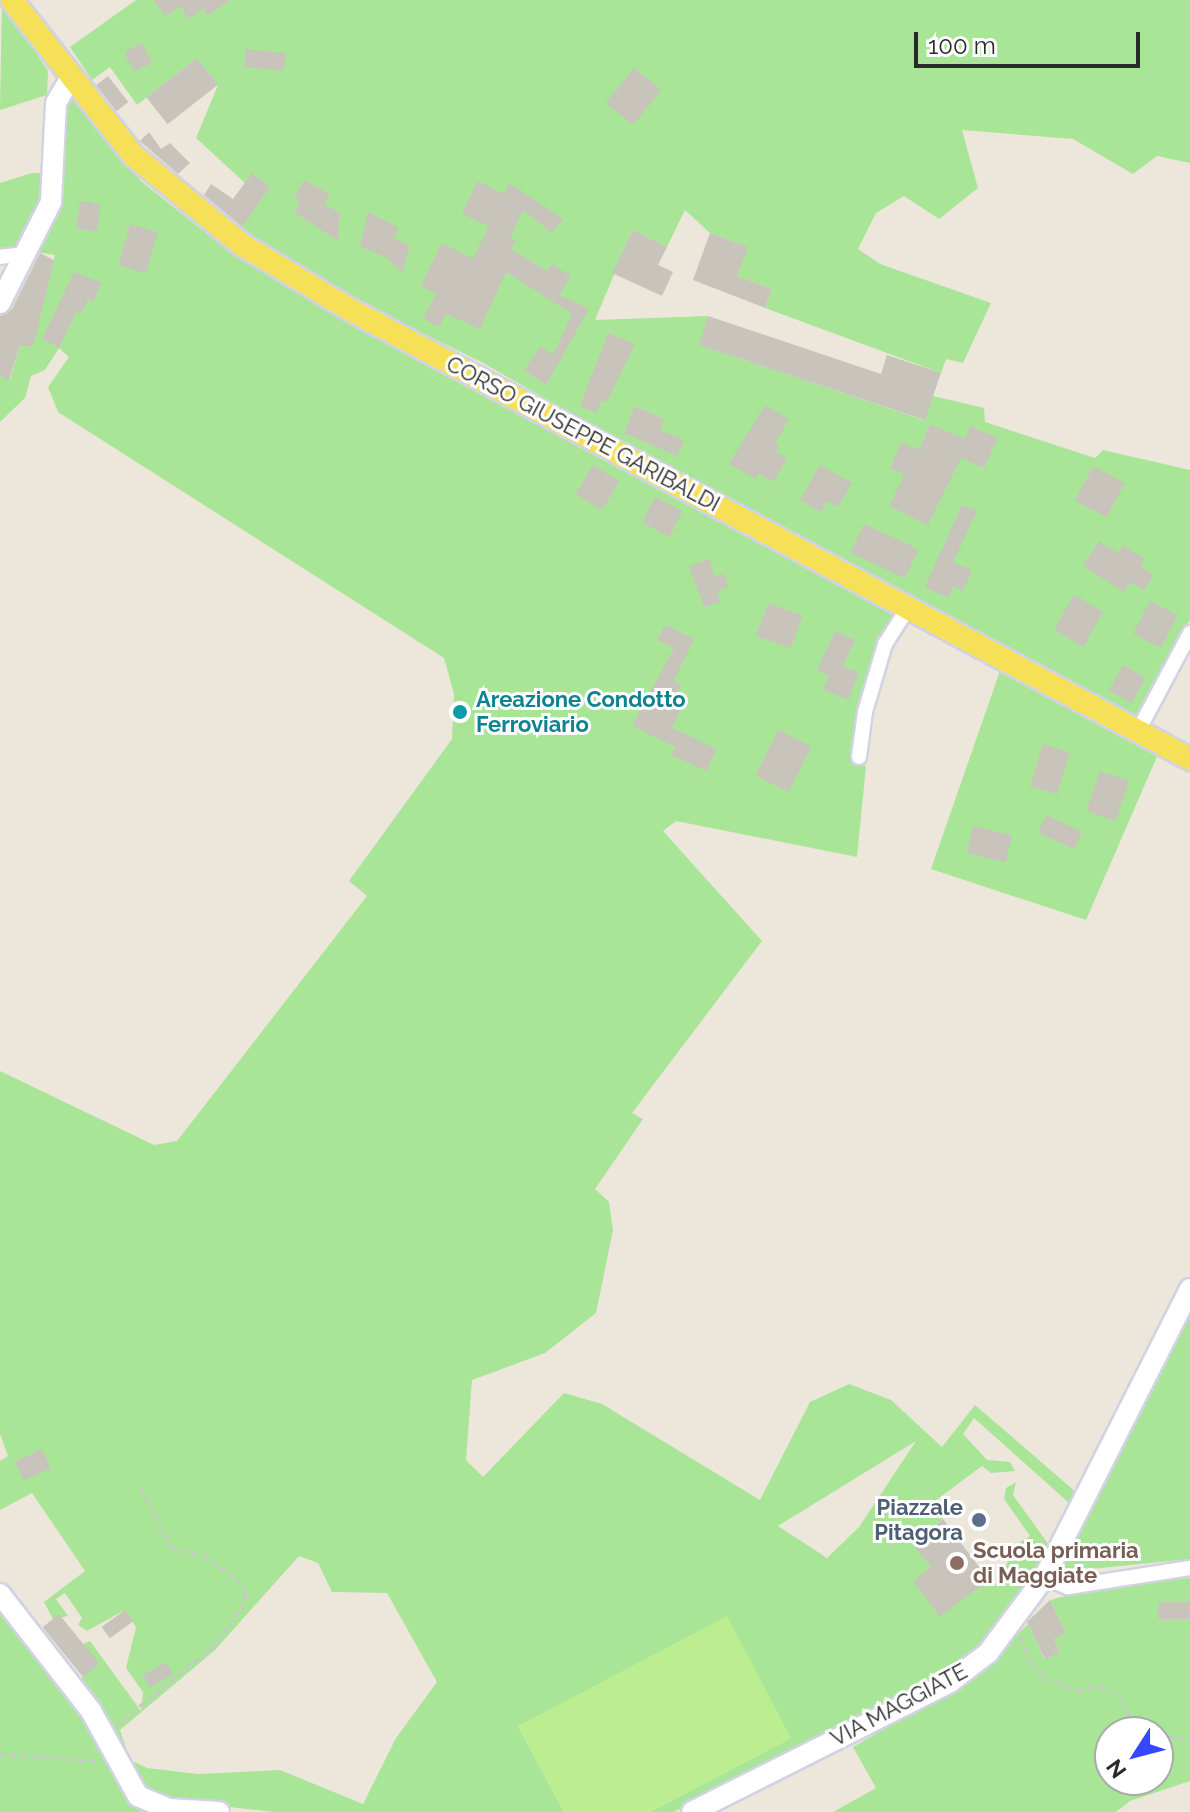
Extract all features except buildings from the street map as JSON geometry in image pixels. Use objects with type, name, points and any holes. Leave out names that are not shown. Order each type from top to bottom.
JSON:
[{"type":"main road","name":"CORSO GIUSEPPE GARIBALDI","points":[[12,0],[70,79],[134,156],[241,244],[351,310],[1190,759]]},
{"type":"street","points":[[0,303],[51,202],[56,103],[70,79]]},
{"type":"street","points":[[0,257],[25,254]]},
{"type":"street","points":[[859,757],[865,712],[885,644],[908,608]]},
{"type":"street","points":[[1138,731],[1190,633]]},
{"type":"street","name":"VIA MAGGIATE","points":[[692,1812],[950,1682],[988,1653],[1015,1621],[1044,1578],[1190,1289]]},
{"type":"street","points":[[1044,1578],[1068,1587],[1190,1568]]},
{"type":"street","points":[[0,1594],[104,1734],[115,1761],[138,1796],[170,1810],[219,1812]]},
{"type":"path","points":[[104,1734],[211,1648],[242,1608],[246,1593],[241,1583],[207,1557],[170,1547],[139,1483]]},
{"type":"path","points":[[1015,1621],[1032,1665],[1046,1678],[1078,1691],[1099,1686],[1118,1693],[1129,1716]]},
{"type":"path","points":[[0,1754],[115,1761]]},
{"type":"green space","points":[[2,0],[48,71],[47,95],[0,110]]},
{"type":"green space","points":[[136,0],[1190,0],[1190,163],[1157,156],[1133,174],[1073,139],[962,130],[978,188],[939,219],[904,196],[876,213],[858,249],[880,264],[991,303],[963,363],[946,359],[941,373],[765,308],[772,289],[737,276],[747,247],[710,233],[685,210],[667,247],[633,230],[595,320],[708,316],[700,345],[924,420],[933,396],[984,408],[985,422],[1095,458],[1103,450],[1190,470],[1190,619],[1137,721],[713,495],[483,363],[307,276],[239,230],[270,187],[252,174],[245,183],[196,138],[218,85],[197,58],[137,105],[110,67],[92,80],[70,47]]},
{"type":"green space","points":[[73,100],[141,181],[227,250],[898,615],[880,641],[867,675],[854,744],[853,763],[866,766],[857,857],[676,821],[663,831],[762,941],[632,1113],[643,1119],[595,1189],[609,1202],[613,1230],[596,1313],[545,1353],[472,1380],[466,1460],[483,1477],[564,1393],[602,1404],[760,1500],[810,1402],[849,1384],[891,1400],[942,1447],[975,1405],[1077,1493],[1068,1502],[974,1418],[963,1434],[987,1460],[1010,1462],[1015,1471],[991,1473],[982,1466],[931,1504],[943,1519],[913,1542],[931,1567],[940,1616],[989,1580],[998,1586],[1014,1546],[1030,1536],[1004,1499],[1006,1488],[1016,1482],[1013,1495],[1049,1545],[1001,1631],[952,1670],[674,1812],[650,1812],[791,1738],[518,1726],[564,1812],[274,1812],[149,1798],[78,1681],[98,1664],[83,1644],[90,1641],[141,1711],[143,1692],[126,1668],[136,1627],[125,1610],[87,1631],[78,1625],[82,1618],[65,1593],[56,1599],[68,1616],[53,1619],[44,1602],[85,1571],[32,1493],[0,1510],[0,1461],[8,1456],[0,1434],[0,1071],[154,1145],[177,1141],[367,896],[349,881],[452,739],[454,694],[444,658],[58,412],[48,387],[69,357],[59,348],[45,370],[31,376],[25,398],[0,422],[0,376],[10,379],[20,346],[32,347],[55,255],[36,252],[56,219],[64,192],[61,108]],"holes":[[[916,1441],[859,1527],[827,1558],[778,1526]],[[299,1556],[318,1563],[332,1592],[387,1593],[437,1682],[396,1738],[363,1804],[280,1770],[198,1774],[147,1768],[130,1760],[120,1730],[215,1650]]]},
{"type":"green space","points":[[32,173],[49,173],[47,192],[20,245],[0,249],[0,183]]},
{"type":"green space","points":[[1001,668],[1159,752],[1086,920],[931,869]]},
{"type":"green space","points":[[1190,1308],[1190,1559],[1071,1571],[1062,1566],[1067,1552]]},
{"type":"green space","points":[[1190,1578],[1190,1781],[1174,1786],[1174,1716],[1094,1716],[1094,1796],[1145,1796],[1130,1801],[1116,1812],[833,1812],[876,1788],[853,1747],[977,1675],[1028,1624],[1044,1659],[1060,1652],[1054,1639],[1066,1633],[1050,1600],[1100,1587]]},
{"type":"green space","points":[[0,1602],[102,1743],[104,1756],[123,1786],[156,1812],[0,1812]]},
{"type":"green space","points":[[727,1616],[791,1738],[650,1812],[564,1812],[518,1726]]},
{"type":"place","name":"Areazione Condotto Ferroviario","points":[[460,712]]},
{"type":"place","name":"Piazzale Pitagora","points":[[979,1520]]},
{"type":"place","name":"Scuola primaria di Maggiate","points":[[957,1563]]}]
